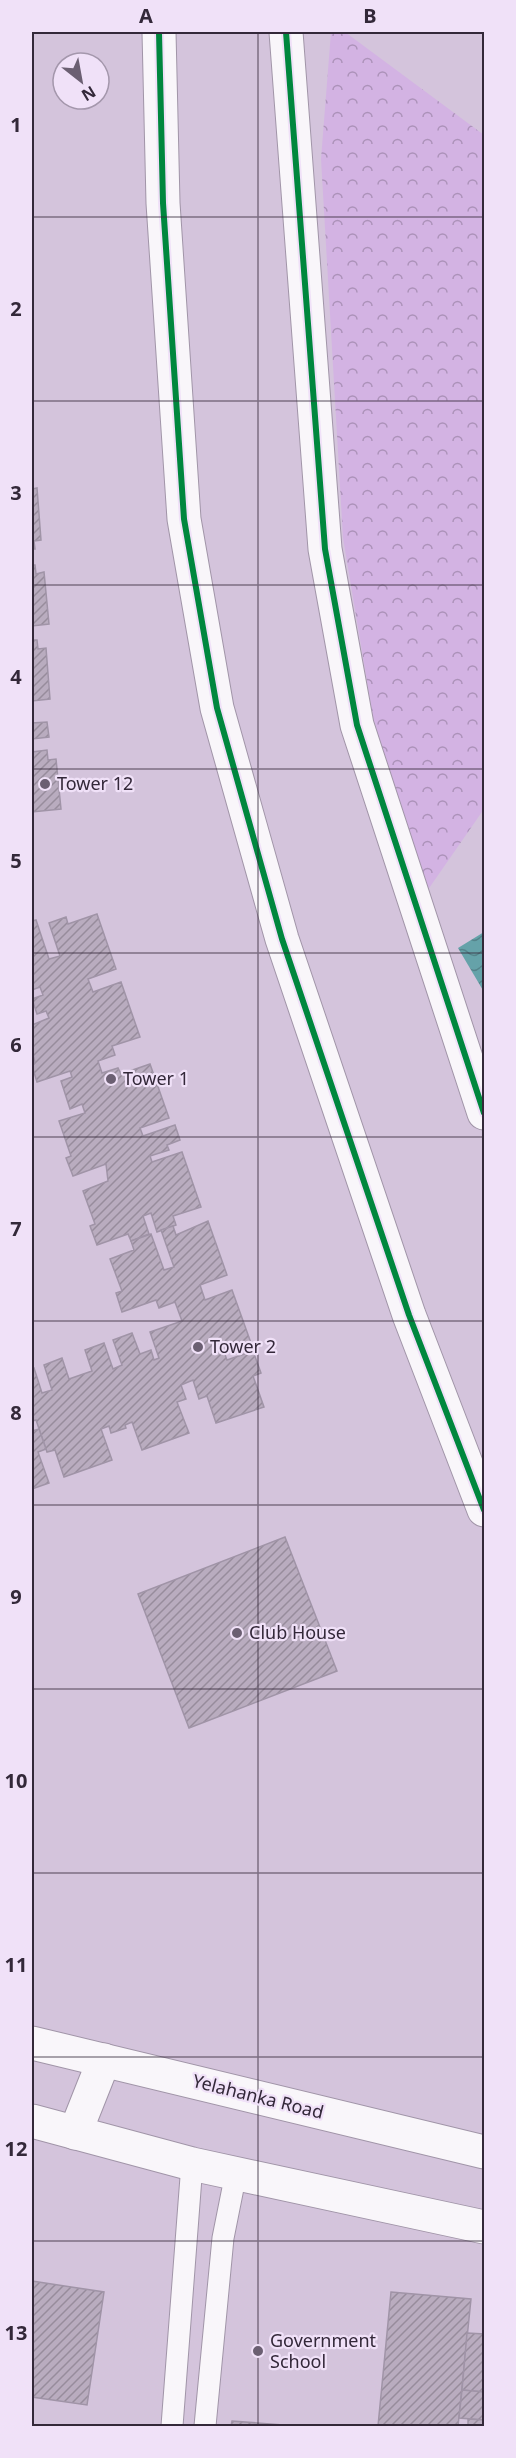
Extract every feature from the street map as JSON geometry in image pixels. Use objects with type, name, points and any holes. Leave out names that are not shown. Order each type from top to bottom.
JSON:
[{"type":"street","points":[[159,32],[163,203],[184,519],[218,708],[282,939],[409,1315],[484,1510]]},
{"type":"street","points":[[286,32],[325,549],[357,725],[484,1113]]},
{"type":"street","name":"Yelahanka Road","points":[[32,2043],[484,2152]]},
{"type":"street","points":[[75,2133],[104,2060]]},
{"type":"street","points":[[32,2121],[192,2164],[484,2227]]},
{"type":"lane","points":[[172,2427],[192,2164]]},
{"type":"lane","points":[[205,2427],[223,2238],[236,2173]]},
{"type":"green space","points":[[331,32],[345,32],[484,135],[484,809],[425,894],[373,717],[343,538],[321,159]]},
{"type":"water","points":[[484,932],[484,992],[458,948]]},
{"type":"building","points":[[37,488],[41,540],[34,541],[35,549],[32,549],[32,489]]},
{"type":"building","points":[[32,565],[35,565],[36,574],[44,572],[49,624],[32,626]]},
{"type":"building","points":[[32,640],[37,640],[38,649],[46,648],[50,699],[32,701]]},
{"type":"building","name":"Tower 12","points":[[47,722],[49,737],[32,739],[32,723]]},
{"type":"building","name":"Tower 12","points":[[47,750],[48,760],[56,759],[61,809],[32,812],[32,752]]},
{"type":"building","name":"Tower 1","points":[[97,914],[116,969],[88,979],[93,992],[121,982],[140,1037],[112,1046],[115,1055],[98,1061],[102,1073],[118,1068],[121,1074],[150,1064],[169,1118],[140,1128],[143,1136],[175,1125],[180,1140],[167,1145],[169,1150],[150,1156],[152,1162],[182,1152],[201,1207],[173,1216],[176,1225],[157,1232],[151,1213],[143,1216],[149,1234],[131,1241],[128,1234],[97,1245],[90,1226],[95,1224],[83,1191],[108,1181],[106,1164],[73,1176],[66,1158],[71,1156],[59,1121],[85,1113],[82,1104],[70,1109],[61,1081],[72,1077],[70,1071],[37,1082],[32,1066],[35,1062],[32,1051],[32,1025],[49,1018],[46,1011],[37,1014],[32,999],[43,995],[40,987],[32,990],[32,921],[36,920],[49,959],[60,956],[49,923],[66,917],[68,924]]},
{"type":"building","name":"Tower 2","points":[[208,1221],[227,1275],[200,1285],[205,1300],[232,1290],[251,1343],[224,1352],[227,1360],[253,1351],[261,1373],[253,1376],[264,1407],[216,1423],[207,1396],[199,1399],[193,1380],[181,1385],[186,1399],[177,1402],[189,1433],[142,1450],[132,1422],[125,1425],[126,1428],[111,1433],[109,1426],[101,1429],[112,1460],[64,1477],[55,1450],[47,1452],[36,1420],[32,1421],[32,1369],[34,1368],[42,1393],[52,1390],[44,1365],[62,1358],[69,1379],[92,1371],[85,1350],[104,1343],[113,1369],[122,1365],[113,1340],[132,1333],[140,1354],[151,1350],[154,1360],[159,1358],[150,1332],[182,1321],[175,1302],[159,1308],[156,1300],[122,1312],[116,1293],[122,1291],[110,1259],[134,1250],[131,1241],[151,1234],[164,1270],[174,1267],[161,1230],[173,1226],[176,1235]]},
{"type":"building","points":[[39,1429],[46,1449],[38,1452],[49,1483],[32,1489],[32,1431]]},
{"type":"building","name":"Club House","points":[[285,1537],[337,1671],[189,1728],[138,1594]]},
{"type":"building","points":[[32,2281],[104,2292],[87,2405],[32,2397]]},
{"type":"building","points":[[391,2292],[471,2299],[458,2426],[378,2426]]},
{"type":"building","points":[[467,2333],[484,2334],[484,2392],[462,2390]]},
{"type":"building","points":[[462,2390],[484,2392],[484,2420],[459,2418]]},
{"type":"building","points":[[468,2419],[484,2420],[484,2426],[468,2426]]},
{"type":"building","points":[[232,2421],[296,2426],[231,2426]]},
{"type":"cycle path","points":[[159,32],[163,203],[184,519],[217,708],[282,939],[409,1315],[484,1510]]},
{"type":"cycle path","points":[[286,32],[325,549],[357,725],[484,1113]]},
{"type":"place","name":"Tower 12","points":[[45,784]]},
{"type":"place","name":"Tower 1","points":[[111,1079]]},
{"type":"place","name":"Tower 2","points":[[198,1347]]},
{"type":"place","name":"Club House","points":[[237,1633]]},
{"type":"place","name":"Government School","points":[[258,2351]]}]
